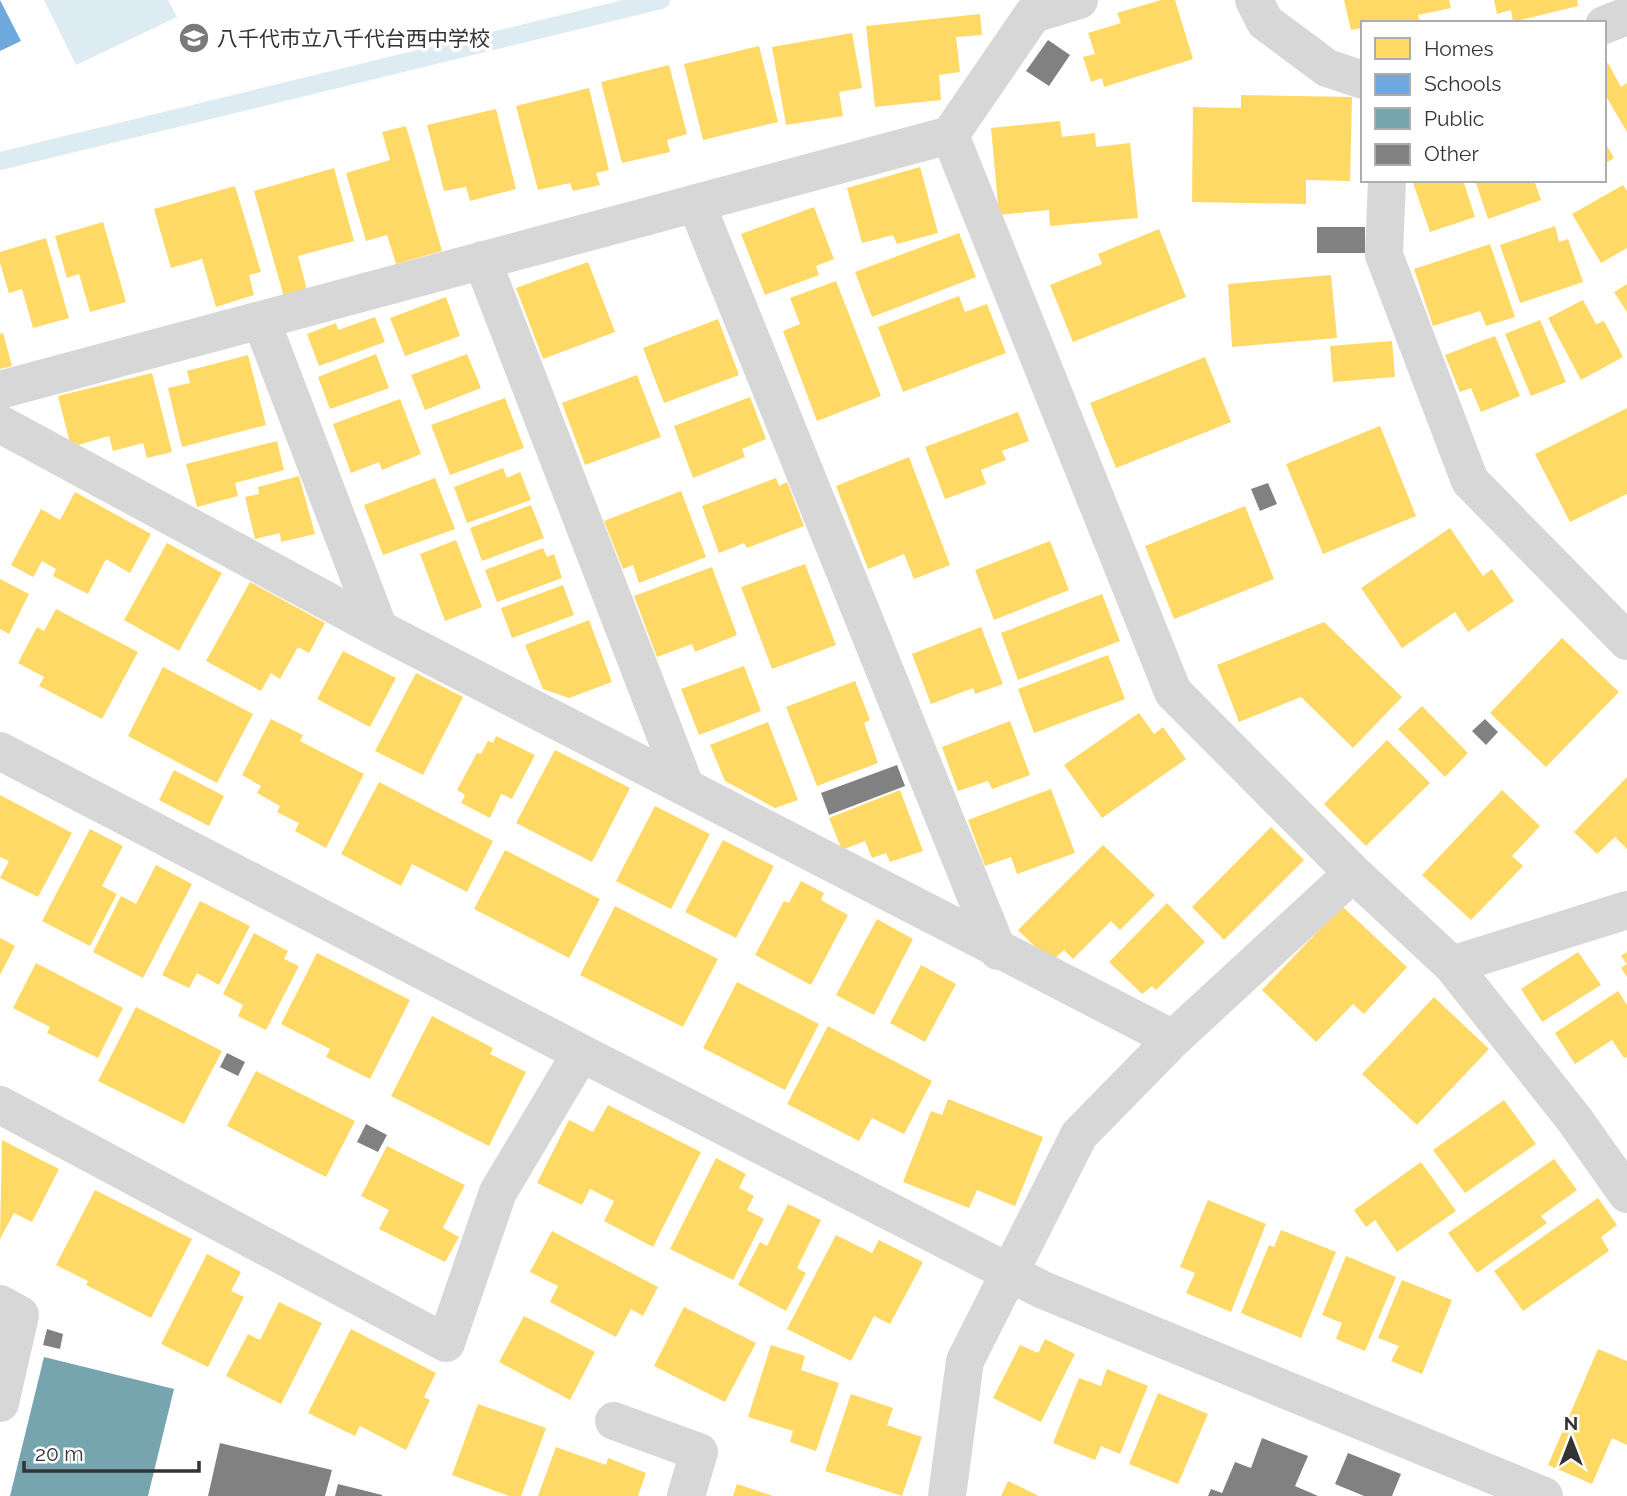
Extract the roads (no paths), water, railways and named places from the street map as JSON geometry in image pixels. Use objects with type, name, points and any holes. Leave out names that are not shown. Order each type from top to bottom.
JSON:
[{"type":"street","points":[[0,390],[950,135],[1033,14],[1079,0]]},
{"type":"street","points":[[1254,0],[1265,22],[1326,68],[1361,79]]},
{"type":"street","points":[[1606,24],[1627,16]]},
{"type":"street","points":[[950,135],[1173,692],[1353,873],[1452,965],[1574,1119],[1627,1194]]},
{"type":"street","points":[[1387,182],[1384,254],[1470,481],[1627,641]]},
{"type":"street","points":[[696,203],[998,951]]},
{"type":"street","points":[[482,260],[685,786]]},
{"type":"street","points":[[261,320],[379,629]]},
{"type":"street","points":[[0,424],[379,629],[998,951],[1173,1039]]},
{"type":"street","points":[[0,751],[581,1054],[1056,1296],[1544,1496]]},
{"type":"street","points":[[947,1496],[965,1361],[1079,1135],[1173,1039],[1353,873]]},
{"type":"street","points":[[1452,965],[1627,910]]},
{"type":"street","points":[[0,1105],[446,1343],[498,1192],[581,1054]]},
{"type":"street","points":[[0,1304],[20,1315],[0,1403]]},
{"type":"street","points":[[614,1421],[699,1452],[686,1496]]},
{"type":"waterway","points":[[0,161],[661,0]]},
{"type":"place","name":"八千代市立八千代台西中学校","points":[[194,38]]}]
